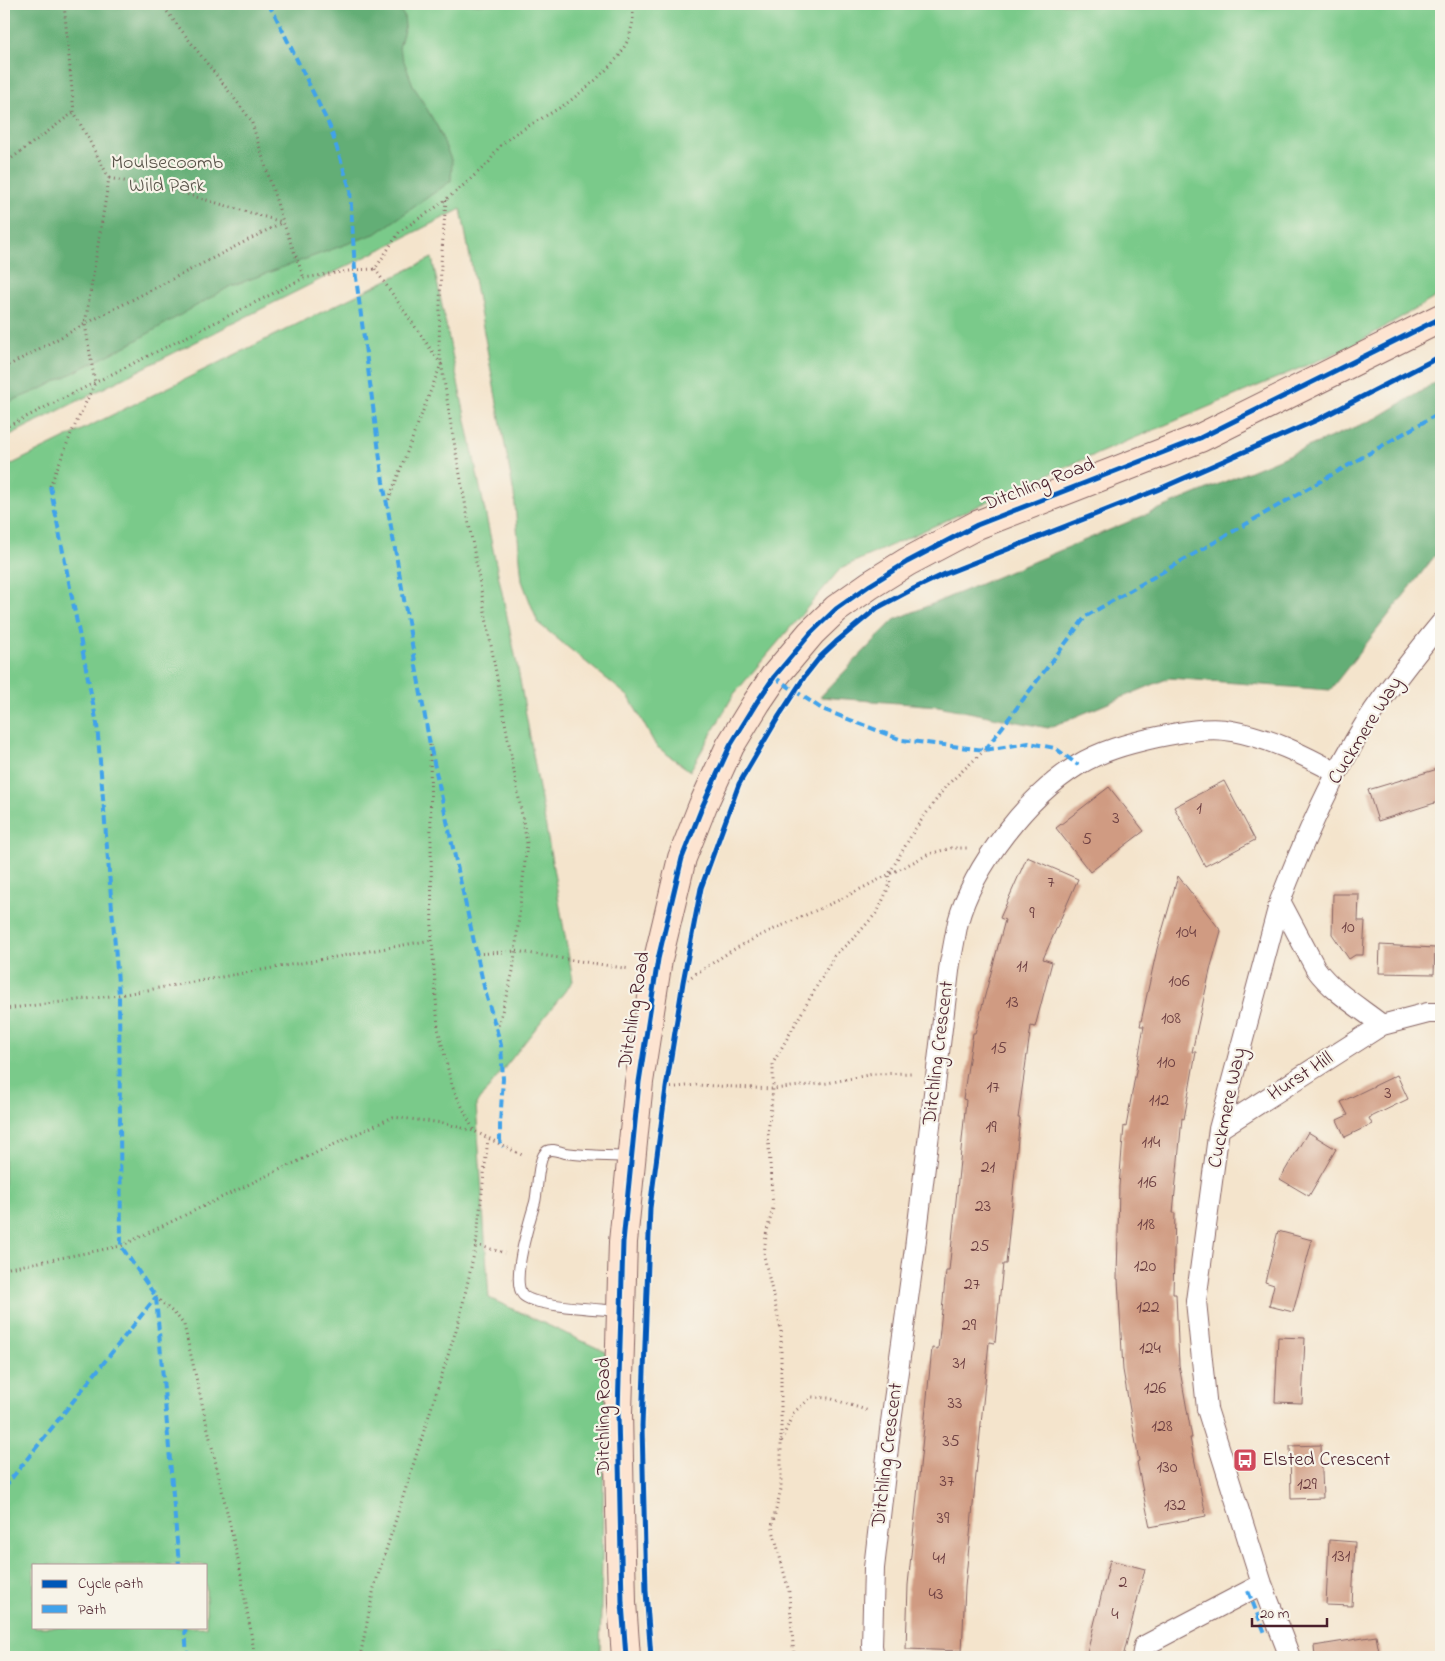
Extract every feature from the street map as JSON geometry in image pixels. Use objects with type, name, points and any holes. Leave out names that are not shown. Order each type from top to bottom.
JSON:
[{"type":"street","name":"Ditchling Road","points":[[626,1657],[622,1603],[618,1413],[620,1311],[623,1242],[639,1082],[656,973],[682,858],[703,805],[730,746],[756,702],[774,677],[811,633],[836,609],[870,584],[907,562],[977,526],[1200,438],[1441,318]]},
{"type":"street","name":"Cuckmere Way","points":[[1290,1657],[1262,1584],[1207,1409],[1196,1301],[1219,1129],[1280,902],[1294,865],[1337,773],[1374,711],[1441,623]]},
{"type":"street","name":"Ditchling Crescent","points":[[874,1657],[872,1646],[874,1568],[891,1422],[937,1076],[950,963],[958,921],[970,890],[988,856],[1011,827],[1042,794],[1078,765],[1128,743],[1173,733],[1199,730],[1231,731],[1281,744],[1337,773]]},
{"type":"street","points":[[1280,902],[1322,977],[1334,989],[1382,1025]]},
{"type":"street","name":"Hurst Hill","points":[[1219,1129],[1382,1025],[1428,1013],[1441,1012]]},
{"type":"street","points":[[1142,1657],[1144,1646],[1262,1584]]},
{"type":"lane","points":[[620,1311],[538,1302],[525,1297],[518,1287],[521,1259],[538,1193],[540,1163],[544,1154],[548,1150],[552,1150],[568,1153],[631,1157]]},
{"type":"path","points":[[50,486],[71,434],[95,383],[85,324],[109,178],[74,112],[64,4]]},
{"type":"path","points":[[161,4],[251,120],[283,222],[304,278]]},
{"type":"path","points":[[375,269],[400,231],[446,200],[478,173],[489,162],[499,147],[513,135],[566,104],[606,70],[620,55],[629,38],[633,21],[633,4]]},
{"type":"path","points":[[4,164],[74,112]]},
{"type":"path","points":[[109,178],[179,192],[283,222]]},
{"type":"path","points":[[446,200],[441,263],[439,348],[441,364],[527,843],[513,971],[497,1030]]},
{"type":"path","points":[[4,368],[283,222]]},
{"type":"path","points":[[4,428],[304,278],[355,270],[375,269]]},
{"type":"path","points":[[375,269],[441,364]]},
{"type":"path","points":[[387,504],[441,364]]},
{"type":"path","points":[[430,745],[432,940],[438,1028],[452,1086],[474,1131]]},
{"type":"path","points":[[794,1657],[788,1592],[772,1526],[781,1489],[780,1330],[764,1256],[766,1235],[773,1208],[768,1132],[773,1089],[773,1064],[834,956],[856,936],[878,911],[890,884],[889,874],[915,829],[947,785],[985,750]]},
{"type":"path","points":[[683,982],[753,939],[837,901],[929,854],[951,848],[979,848],[988,856]]},
{"type":"path","points":[[4,1009],[119,995],[432,940]]},
{"type":"path","points":[[477,954],[516,951],[656,973]]},
{"type":"path","points":[[682,991],[685,972]]},
{"type":"path","points":[[666,1088],[696,1085],[773,1089],[828,1083],[873,1074],[912,1073],[937,1076]]},
{"type":"path","points":[[664,1097],[667,1078]]},
{"type":"path","points":[[4,1269],[121,1246],[393,1117],[443,1123],[474,1131],[540,1163]]},
{"type":"path","points":[[360,1657],[374,1588],[459,1321],[476,1245],[488,1139]]},
{"type":"path","points":[[476,1245],[493,1248],[521,1259]]},
{"type":"path","points":[[156,1297],[184,1325],[239,1564],[255,1657]]},
{"type":"path","points":[[781,1442],[794,1413],[812,1397],[829,1398],[864,1408],[891,1422]]},
{"type":"green space","points":[[4,4],[1441,4],[1441,294],[1350,347],[1040,478],[841,568],[734,694],[690,771],[656,746],[629,697],[538,623],[522,581],[514,494],[461,209],[4,438]]},
{"type":"green space","name":"Moulsecoomb Wild Park","points":[[4,4],[395,4],[404,16],[405,26],[399,48],[413,85],[438,128],[452,162],[451,181],[377,233],[229,287],[130,344],[41,389],[4,404]]},
{"type":"green space","points":[[432,258],[518,669],[573,981],[476,1104],[489,1298],[606,1352],[600,1657],[4,1657],[4,468]]},
{"type":"green space","points":[[1441,379],[1441,548],[1330,690],[1169,678],[1048,728],[938,706],[820,697],[894,620],[1377,418]]},
{"type":"building","points":[[1441,768],[1441,801],[1378,821],[1368,790]]},
{"type":"building","points":[[1224,781],[1255,840],[1205,866],[1174,807]]},
{"type":"building","points":[[1109,787],[1144,831],[1090,872],[1056,828]]},
{"type":"building","points":[[1027,857],[1078,879],[1043,959],[1052,962],[1035,1027],[1031,1026],[1018,1118],[1020,1118],[1006,1264],[1003,1264],[995,1343],[989,1342],[965,1587],[962,1651],[906,1649],[908,1585],[932,1348],[938,1349],[946,1271],[949,1271],[966,1100],[963,1099],[973,1033],[975,1033],[1005,920],[1000,918]]},
{"type":"building","points":[[1178,876],[1221,931],[1211,966],[1192,1052],[1196,1052],[1184,1119],[1182,1118],[1173,1213],[1175,1213],[1173,1294],[1176,1294],[1179,1365],[1192,1438],[1190,1438],[1206,1516],[1150,1527],[1137,1462],[1139,1461],[1123,1370],[1117,1279],[1119,1186],[1124,1126],[1126,1127],[1144,1026],[1140,1026],[1157,949]]},
{"type":"building","points":[[1333,894],[1359,894],[1358,921],[1365,921],[1363,955],[1355,955],[1349,959],[1332,934]]},
{"type":"building","points":[[1380,945],[1435,948],[1434,974],[1379,973]]},
{"type":"building","points":[[1397,1075],[1408,1099],[1369,1118],[1372,1124],[1345,1137],[1337,1120],[1348,1115],[1341,1102]]},
{"type":"building","points":[[1308,1132],[1336,1149],[1309,1196],[1280,1179]]},
{"type":"building","points":[[1278,1231],[1312,1240],[1293,1312],[1269,1306],[1274,1285],[1265,1282]]},
{"type":"building","points":[[1278,1337],[1305,1338],[1302,1403],[1275,1402]]},
{"type":"building","points":[[1321,1445],[1323,1498],[1291,1499],[1290,1446]]},
{"type":"building","points":[[1329,1540],[1355,1542],[1352,1606],[1326,1605]]},
{"type":"building","points":[[1110,1560],[1145,1569],[1123,1657],[1086,1657]]},
{"type":"building","points":[[1376,1636],[1380,1657],[1315,1657],[1314,1646]]},
{"type":"marked path","points":[[268,4],[330,127],[350,189],[355,270],[383,482],[430,745],[485,991],[501,1045],[503,1079],[500,1141],[503,1147]]},
{"type":"marked path","points":[[985,750],[1086,616],[1441,412]]},
{"type":"marked path","points":[[50,486],[97,724],[119,995],[121,1246],[156,1297],[179,1564]]},
{"type":"marked path","points":[[774,677],[822,709],[902,740],[985,750],[1029,743],[1055,748],[1078,765]]},
{"type":"marked path","points":[[4,1488],[156,1297]]},
{"type":"marked path","points":[[1248,1591],[1265,1633]]},
{"type":"marked path","points":[[185,1628],[187,1657]]},
{"type":"cycle path","points":[[626,1657],[622,1603],[618,1413],[623,1242],[639,1082],[658,959],[682,858],[703,805],[730,746],[774,677],[811,633],[836,609],[907,562],[977,525],[1200,438],[1441,318]]},
{"type":"cycle path","points":[[651,1657],[646,1591],[642,1426],[650,1208],[666,1088],[683,982],[701,888],[739,784],[779,716],[820,657],[877,608],[945,574],[1157,490],[1317,420],[1441,356]]},
{"type":"place","name":"Elsted Crescent","points":[[1245,1460]]}]
